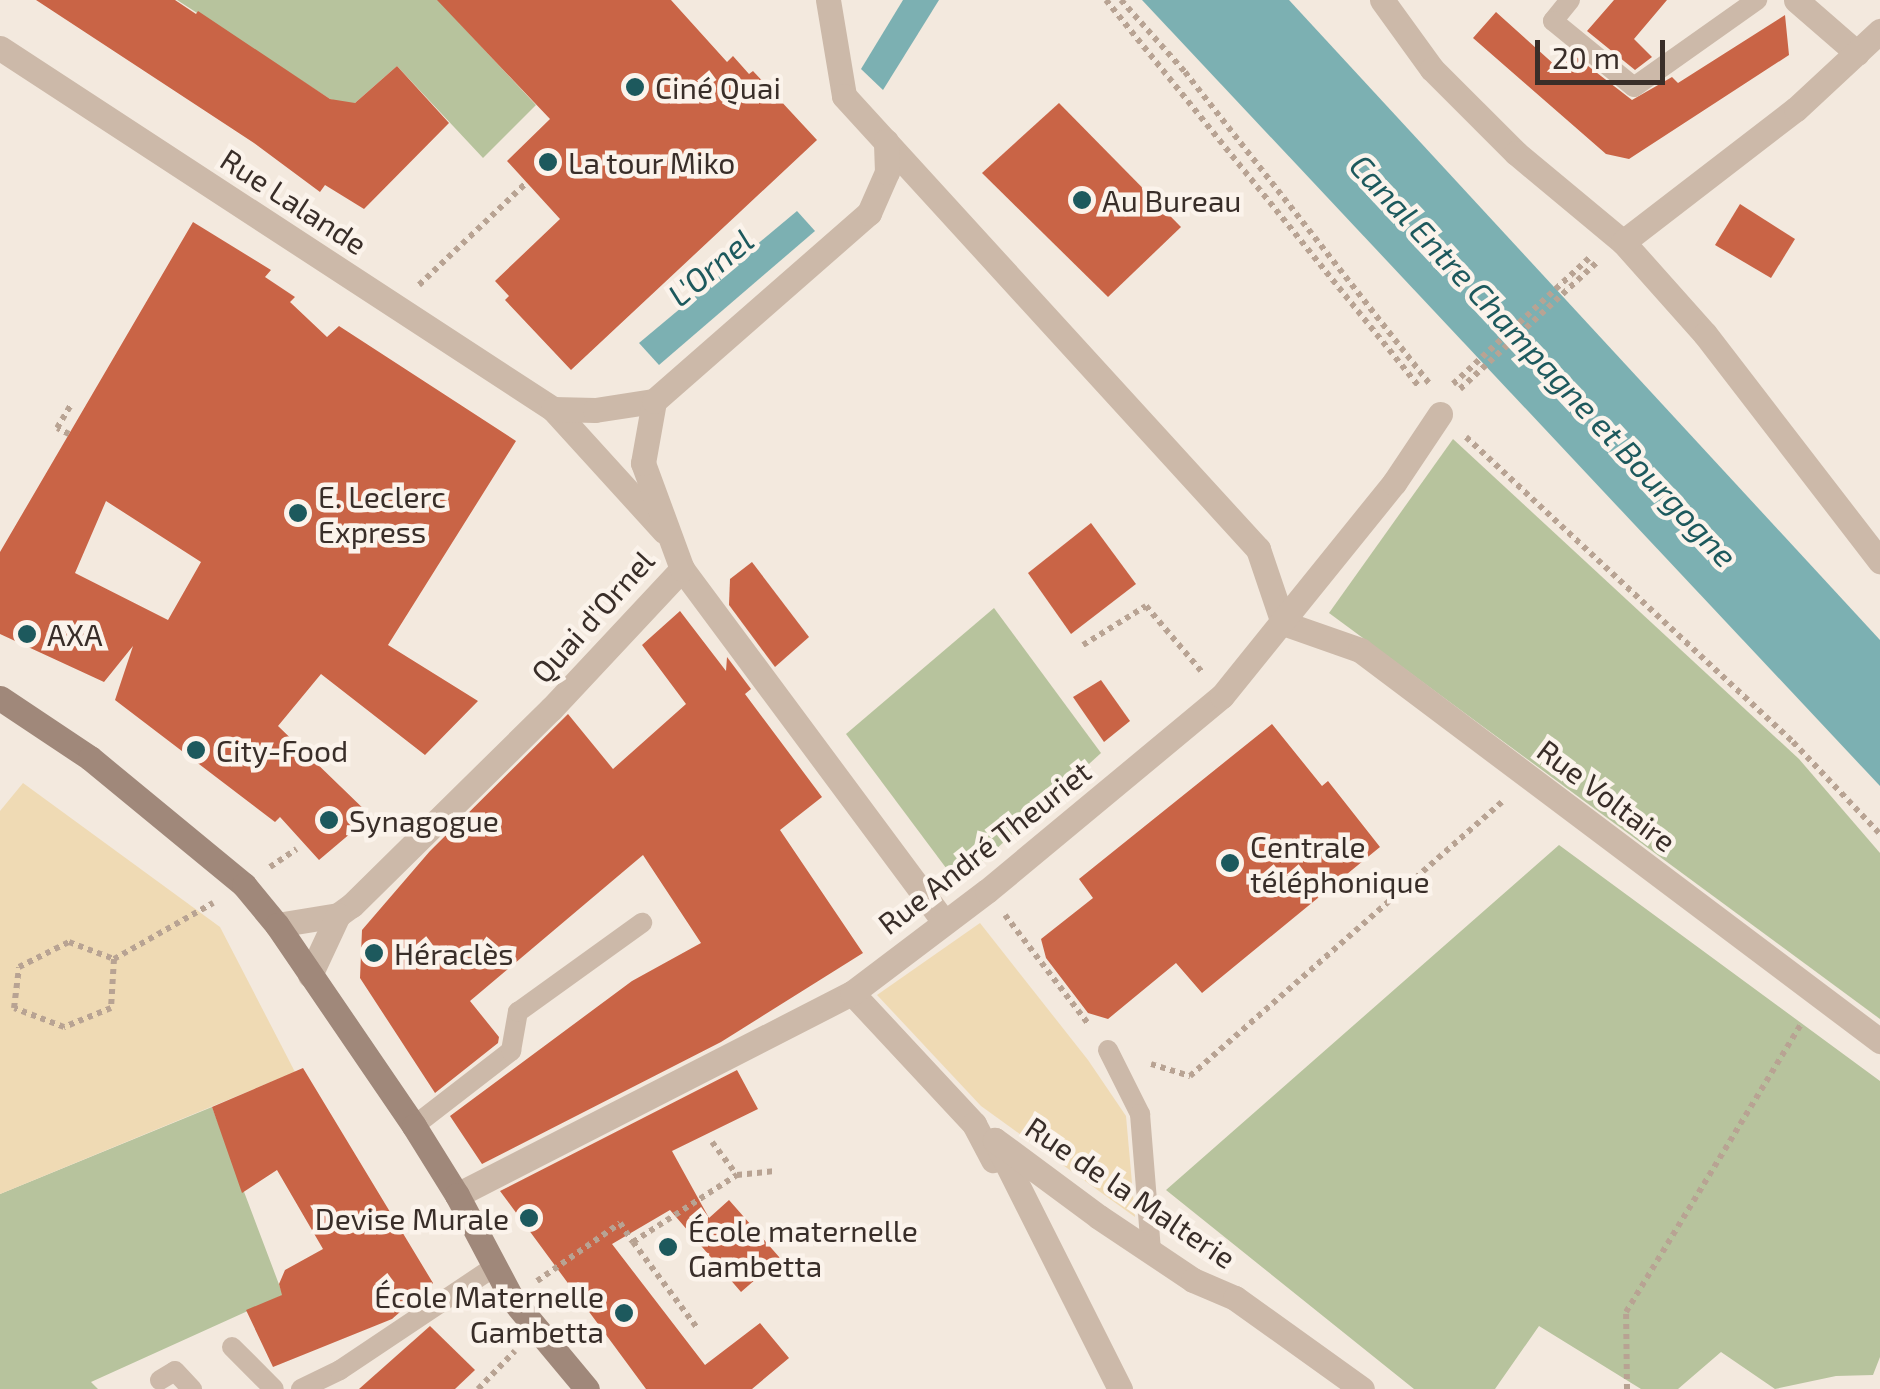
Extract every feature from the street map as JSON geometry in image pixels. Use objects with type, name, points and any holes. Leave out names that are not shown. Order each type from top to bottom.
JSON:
[{"type":"main road","points":[[0,698],[105,770],[244,885],[277,925],[414,1126],[468,1189],[494,1267],[512,1299],[587,1389]]},
{"type":"street","points":[[828,0],[844,96],[1258,548],[1283,623]]},
{"type":"street","points":[[1382,0],[1432,68],[1488,125],[1622,242],[1706,334],[1871,539],[1880,561]]},
{"type":"street","points":[[1796,0],[1858,53]]},
{"type":"street","points":[[1622,242],[1796,109],[1880,31]]},
{"type":"street","name":"Rue Lalande","points":[[0,48],[553,409],[653,524],[668,534]]},
{"type":"street","points":[[553,409],[595,410],[654,401],[870,213],[887,172],[886,140]]},
{"type":"street","name":"Quai d'Ornel","points":[[345,910],[551,709],[682,569],[643,463],[654,401]]},
{"type":"street","name":"Rue André Theuriet","points":[[468,1189],[852,993],[987,891],[1222,696],[1394,483],[1438,402]]},
{"type":"street","points":[[682,569],[943,921]]},
{"type":"street","name":"Rue Voltaire","points":[[1283,623],[1360,650],[1880,1041]]},
{"type":"street","points":[[277,925],[345,910]]},
{"type":"street","points":[[310,974],[345,910]]},
{"type":"street","name":"Rue de la Malterie","points":[[852,993],[974,1124],[1117,1389]]},
{"type":"street","name":"Rue de la Malterie","points":[[1117,1389],[995,1140],[1193,1280],[1234,1298],[1362,1389]]},
{"type":"lane","points":[[1570,0],[1553,22],[1634,87],[1756,0]]},
{"type":"lane","points":[[414,1126],[511,1051],[518,1012],[642,923]]},
{"type":"lane","points":[[1108,1050],[1140,1114],[1151,1250]]},
{"type":"lane","points":[[302,1389],[340,1370],[494,1267]]},
{"type":"lane","points":[[232,1347],[274,1389]]},
{"type":"lane","points":[[160,1380],[175,1371],[192,1389]]},
{"type":"path","points":[[1106,0],[1438,402],[1793,742],[1880,834]]},
{"type":"path","points":[[1121,0],[1208,101],[1438,402]]},
{"type":"path","points":[[397,307],[527,182]]},
{"type":"path","points":[[1449,388],[1579,272],[1467,378],[1458,392]]},
{"type":"path","points":[[69,434],[56,428],[72,402]]},
{"type":"path","points":[[1083,644],[1146,606],[1222,696]]},
{"type":"path","points":[[987,891],[1108,1050],[1190,1076],[1530,777]]},
{"type":"path","points":[[114,959],[244,885]]},
{"type":"path","points":[[69,942],[114,959],[111,1008],[64,1026],[14,1008],[19,968],[69,942]]},
{"type":"path","points":[[1627,1389],[1626,1312],[1819,996]]},
{"type":"path","points":[[712,1142],[736,1175]]},
{"type":"path","points":[[634,1242],[736,1175],[774,1171]]},
{"type":"path","points":[[512,1299],[620,1223],[697,1328]]},
{"type":"green space","points":[[177,0],[438,0],[536,105],[483,158],[397,66],[355,103],[346,104],[330,99]]},
{"type":"green space","points":[[1453,439],[1799,759],[1880,853],[1880,1019],[1329,613]]},
{"type":"green space","points":[[994,608],[1101,753],[958,884],[846,734]]},
{"type":"green space","points":[[1559,845],[1880,1081],[1880,1357],[1873,1375],[1836,1376],[1775,1389],[1721,1352],[1678,1389],[1641,1389],[1539,1326],[1495,1389],[1414,1389],[1166,1190]]},
{"type":"green space","points":[[212,1107],[283,1295],[91,1382],[98,1389],[0,1389],[0,1194]]},
{"type":"sand","points":[[23,783],[220,927],[295,1072],[0,1194],[0,811]]},
{"type":"sand","points":[[980,923],[1088,1060],[1126,1116],[1135,1217],[981,1106],[877,995]]},
{"type":"water","points":[[903,0],[939,0],[883,90],[861,69]]},
{"type":"water","name":"Canal Entre Champagne et Bourgogne","points":[[1142,0],[1289,0],[1880,640],[1880,786]]},
{"type":"water","points":[[797,211],[815,231],[659,365],[639,343]]},
{"type":"building","points":[[36,0],[175,0],[196,14],[198,11],[330,99],[355,103],[397,66],[449,123],[364,209],[325,185],[320,192],[254,143]]},
{"type":"building","points":[[437,0],[671,0],[727,62],[733,56],[749,74],[753,71],[817,140],[571,370],[505,300],[509,296],[495,281],[560,219],[507,161],[550,119]]},
{"type":"building","points":[[1614,0],[1667,0],[1634,39],[1652,57],[1635,70],[1587,31]]},
{"type":"building","points":[[1496,12],[1557,67],[1570,52],[1632,100],[1672,77],[1678,83],[1785,15],[1789,55],[1629,159],[1606,154],[1473,38]]},
{"type":"building","name":"Au Bureau","points":[[1059,103],[1181,227],[1108,297],[982,173]]},
{"type":"building","points":[[1740,204],[1795,239],[1771,278],[1715,245]]},
{"type":"building","name":"E. Leclerc Express","points":[[193,222],[271,270],[265,277],[295,297],[290,302],[327,337],[339,326],[516,441],[388,645],[478,701],[425,755],[321,674],[278,726],[371,816],[319,860],[280,817],[275,822],[115,700],[133,646],[104,682],[0,634],[0,552]],"holes":[[[106,501],[201,562],[168,620],[75,573]]]},
{"type":"building","points":[[1091,523],[1136,584],[1071,634],[1028,573]]},
{"type":"building","points":[[752,562],[809,637],[775,667],[729,605],[730,579]]},
{"type":"building","points":[[680,611],[726,671],[727,657],[751,689],[745,694],[822,797],[780,830],[863,953],[721,1042],[482,1164],[450,1116],[632,981],[701,943],[643,855],[470,1001],[499,1037],[498,1043],[435,1093],[360,978],[362,930],[430,851],[568,714],[613,769],[686,704],[642,645]]},
{"type":"building","points":[[1101,680],[1130,721],[1104,742],[1073,697]]},
{"type":"building","name":"Centrale téléphonique","points":[[1272,724],[1322,786],[1328,781],[1380,847],[1202,993],[1176,963],[1108,1019],[1088,1013],[1046,958],[1041,939],[1093,898],[1079,879]]},
{"type":"building","points":[[303,1068],[433,1283],[392,1319],[273,1367],[246,1310],[282,1295],[279,1284],[285,1270],[323,1249],[277,1170],[242,1193],[212,1107]]},
{"type":"building","points":[[737,1070],[758,1109],[672,1151],[709,1218],[729,1200],[780,1258],[741,1292],[670,1210],[612,1244],[705,1365],[760,1323],[789,1358],[752,1389],[646,1389],[500,1191]]},
{"type":"building","points":[[430,1326],[475,1370],[455,1389],[359,1389]]},
{"type":"place","name":"Ciné Quai","points":[[635,87]]},
{"type":"place","name":"La tour Miko","points":[[548,162]]},
{"type":"place","name":"Au Bureau","points":[[1082,200]]},
{"type":"place","name":"E. Leclerc Express","points":[[298,513]]},
{"type":"place","name":"AXA","points":[[27,634]]},
{"type":"place","name":"City-Food","points":[[196,750]]},
{"type":"place","name":"Synagogue","points":[[329,820]]},
{"type":"place","name":"Centrale téléphonique","points":[[1230,863]]},
{"type":"place","name":"Héraclès","points":[[374,953]]},
{"type":"place","name":"Devise Murale","points":[[529,1218]]},
{"type":"place","name":"École maternelle Gambetta","points":[[668,1247]]},
{"type":"place","name":"École Maternelle Gambetta","points":[[624,1313]]},
{"type":"water label","name":"L'Ornel","points":[[710,267]]}]
